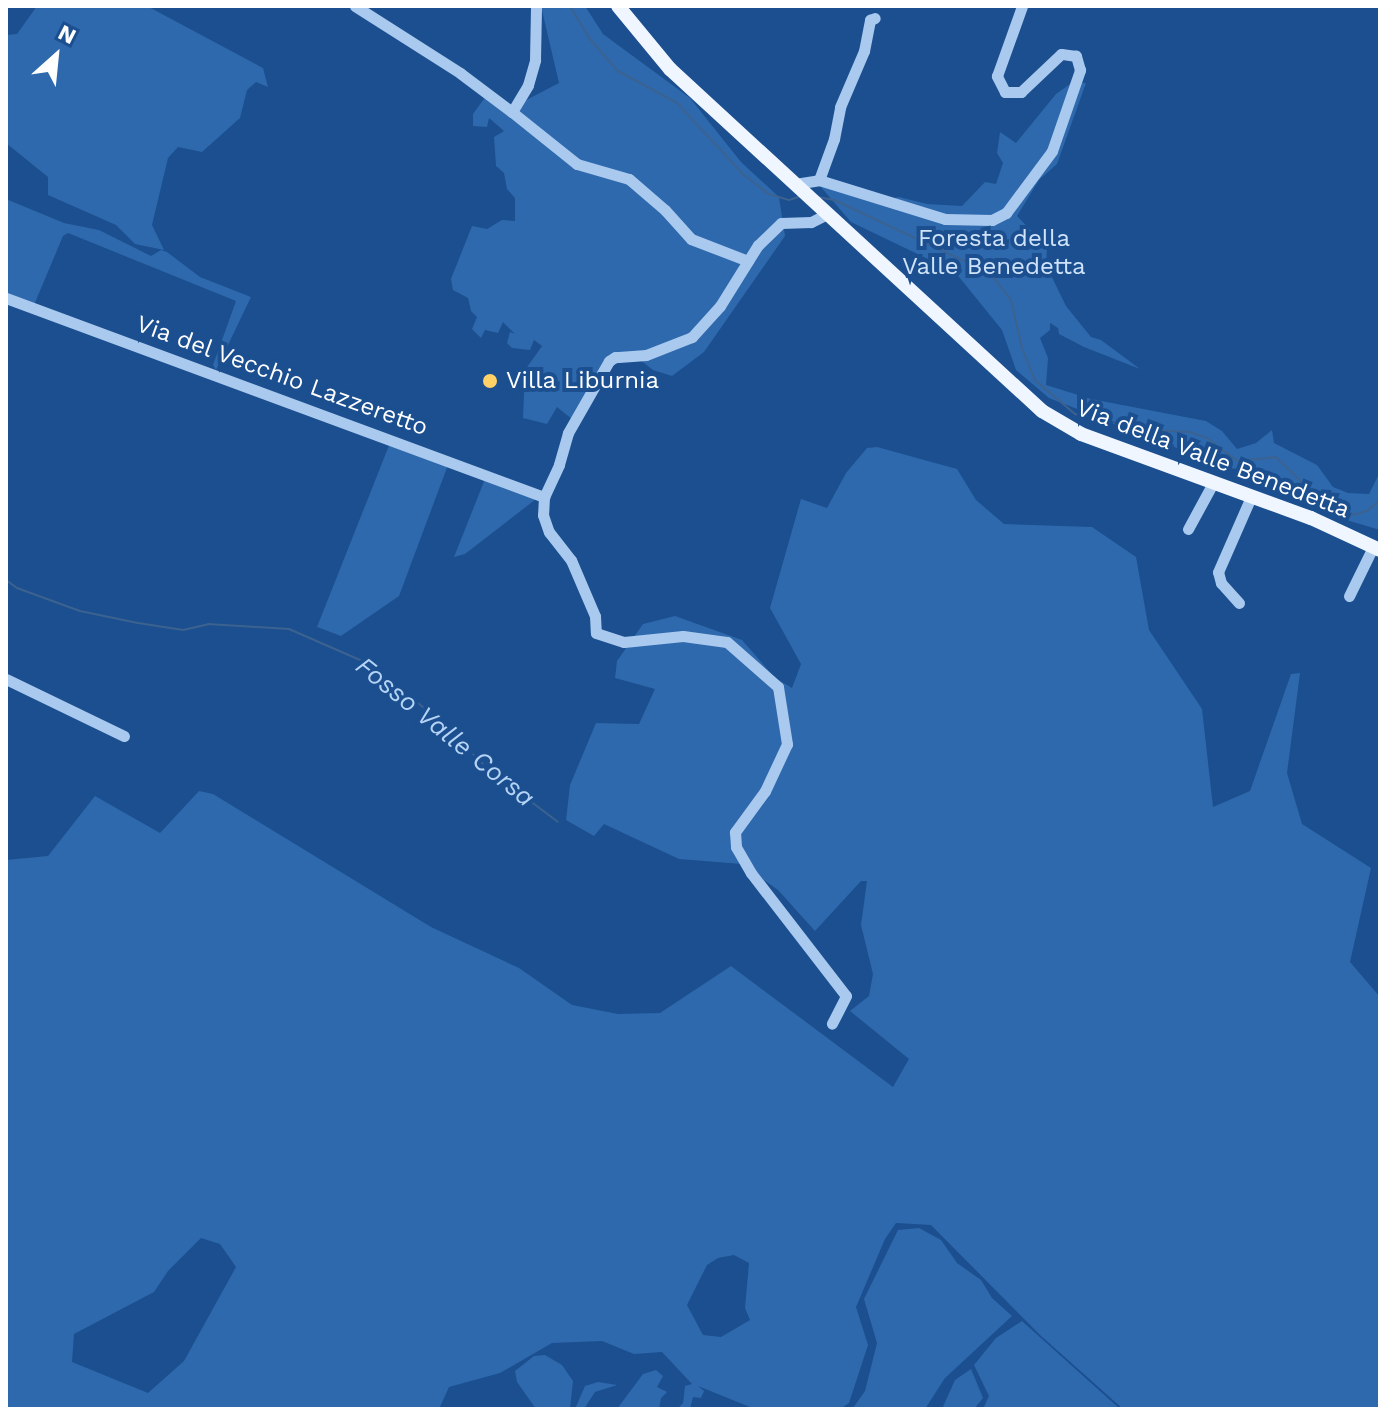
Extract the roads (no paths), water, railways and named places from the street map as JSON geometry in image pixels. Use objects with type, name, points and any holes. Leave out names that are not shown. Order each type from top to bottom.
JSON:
[{"type":"main road","name":"Via della Valle Benedetta","points":[[618,6],[670,69],[1060,424],[1376,548]]},
{"type":"street","points":[[355,6],[460,73],[577,164],[629,179],[665,210],[691,239],[748,261]]},
{"type":"street","points":[[512,112],[528,85],[535,60],[536,6]]},
{"type":"street","points":[[798,187],[819,180],[945,219],[992,220],[1006,213],[1052,151],[1080,70],[1076,56],[1061,54],[1021,92],[1005,92],[997,76],[1022,6]]},
{"type":"street","points":[[819,180],[834,139],[840,107],[864,51],[870,20],[875,18]]},
{"type":"street","points":[[827,214],[811,222],[781,223],[758,245],[720,306],[692,337],[646,355],[615,357],[609,361],[568,433],[559,465],[544,497],[543,515],[549,532],[571,560],[595,616],[596,633],[624,642],[683,636],[727,642],[778,687],[787,744],[765,791],[735,832],[736,847],[751,873],[846,996],[832,1024]]},
{"type":"street","name":"Via del Vecchio Lazzeretto","points":[[6,298],[544,497]]},
{"type":"street","points":[[1188,529],[1213,483]]},
{"type":"street","points":[[1239,603],[1221,583],[1218,572],[1251,497]]},
{"type":"street","points":[[1349,596],[1376,548]]},
{"type":"street","points":[[6,679],[124,736]]},
{"type":"waterway","points":[[570,6],[589,38],[618,71],[677,103],[743,174],[769,194],[789,200],[799,197]]},
{"type":"waterway","points":[[818,197],[834,200],[990,273],[1011,300],[1022,348],[1035,380],[1075,414],[1144,430],[1190,432],[1207,438],[1238,461],[1276,457],[1320,500],[1349,516],[1367,511],[1380,500]]},
{"type":"waterway","name":"Fosso Valle Corsa","points":[[6,580],[17,588],[80,611],[138,623],[183,630],[208,624],[289,629],[367,663],[437,718],[489,770],[558,822]]},
{"type":"place","name":"Villa Liburnia","points":[[490,381]]},
{"type":"park label","name":"Foresta della Valle Benedetta","points":[[994,253]]}]
